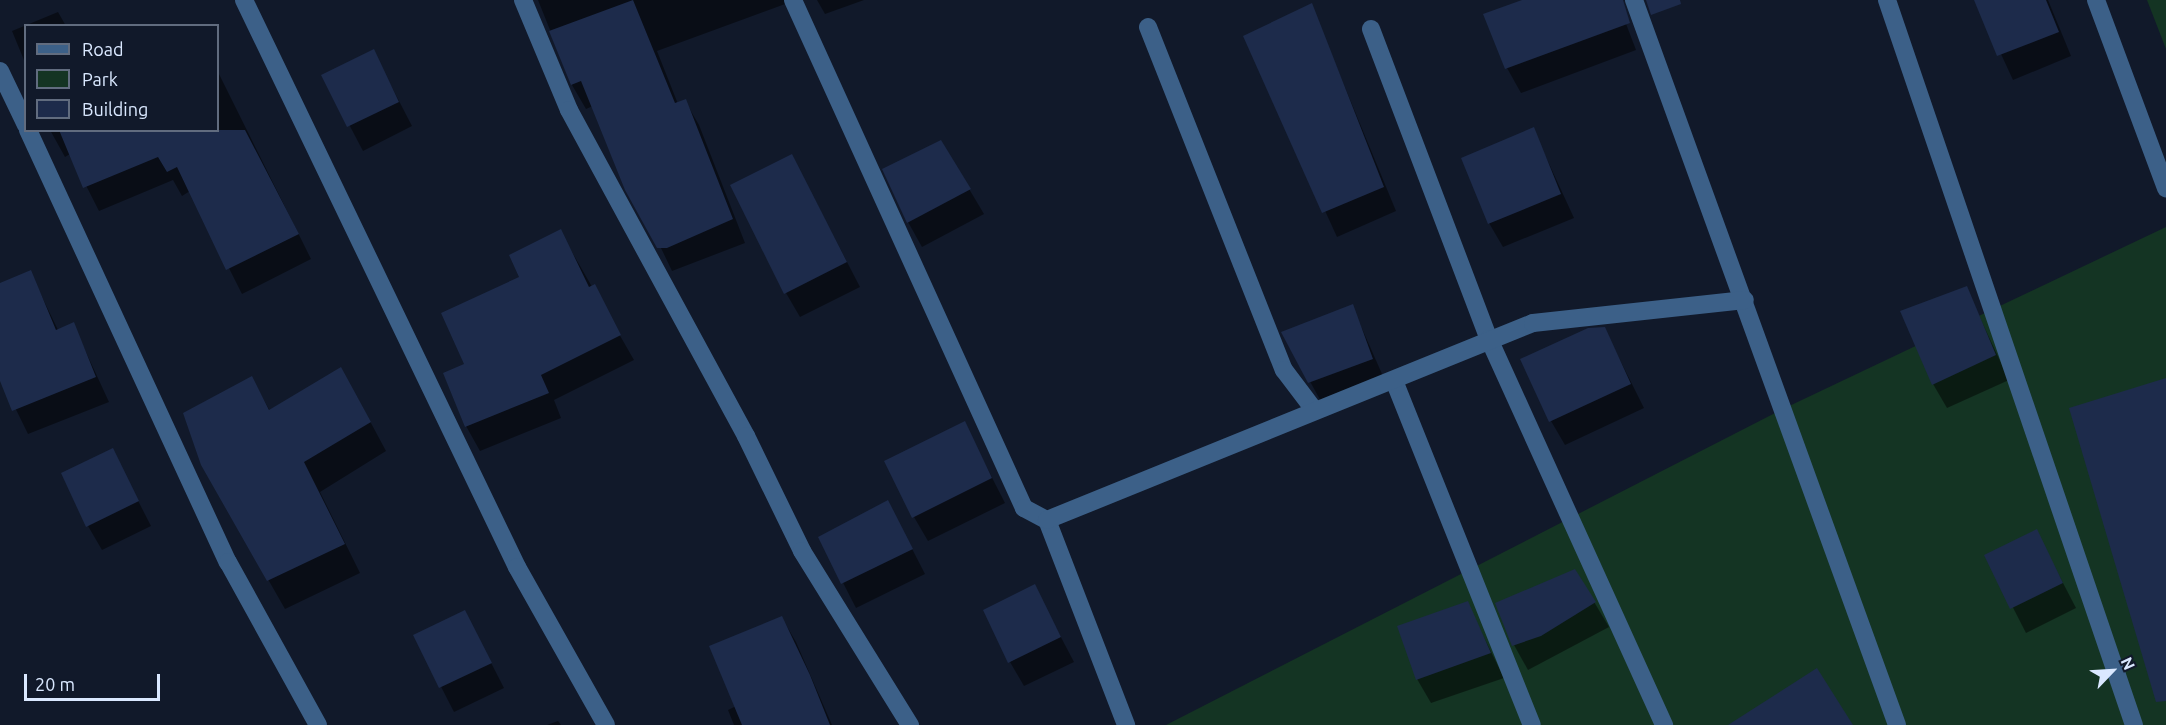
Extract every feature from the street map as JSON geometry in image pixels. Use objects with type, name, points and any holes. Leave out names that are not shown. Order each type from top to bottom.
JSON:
[{"type":"street","points":[[244,0],[517,567],[606,725]]},
{"type":"street","points":[[523,0],[569,110],[746,436],[802,551],[910,725]]},
{"type":"street","points":[[793,0],[1024,508],[1047,520],[1126,725]]},
{"type":"street","points":[[1634,0],[1745,300],[1897,725]]},
{"type":"street","points":[[1887,0],[2134,725]]},
{"type":"street","points":[[2096,0],[2166,188]]},
{"type":"street","points":[[1148,27],[1284,370],[1315,411]]},
{"type":"street","points":[[1371,29],[1489,339],[1664,725]]},
{"type":"street","points":[[0,71],[24,121]]},
{"type":"street","points":[[29,132],[228,562],[318,725]]},
{"type":"street","points":[[1047,520],[1315,411],[1395,382],[1489,339],[1533,323],[1745,300]]},
{"type":"street","points":[[1395,382],[1532,725]]},
{"type":"green space","points":[[2147,0],[2166,0],[2166,49]]},
{"type":"green space","points":[[2166,227],[2166,725],[1166,725],[1785,408]]},
{"type":"building","points":[[633,0],[675,103],[686,99],[733,219],[667,248],[657,248],[625,190],[581,81],[571,85],[549,31]]},
{"type":"building","points":[[1522,0],[1623,0],[1630,23],[1505,69],[1483,14]]},
{"type":"building","points":[[1646,0],[1680,0],[1681,4],[1651,15]]},
{"type":"building","points":[[1974,0],[2046,0],[2059,32],[1997,56]]},
{"type":"building","points":[[1312,3],[1384,187],[1322,213],[1243,36]]},
{"type":"building","points":[[374,49],[399,102],[347,127],[321,75]]},
{"type":"building","points":[[1534,127],[1561,194],[1488,224],[1461,158]]},
{"type":"building","points":[[245,130],[299,234],[226,270],[177,167],[167,172],[158,157],[83,188],[60,132]]},
{"type":"building","points":[[941,140],[971,189],[907,223],[882,169]]},
{"type":"building","points":[[792,154],[847,262],[784,294],[730,185]]},
{"type":"building","points":[[561,229],[589,287],[595,284],[621,335],[541,375],[549,393],[465,427],[443,373],[464,364],[441,313],[519,277],[509,255]]},
{"type":"building","points":[[31,270],[56,330],[74,322],[96,377],[12,411],[0,381],[0,283]]},
{"type":"building","points":[[1967,286],[1996,355],[1932,385],[1900,311]]},
{"type":"building","points":[[1353,304],[1373,359],[1308,383],[1281,332]]},
{"type":"building","points":[[1605,327],[1631,384],[1549,422],[1520,359],[1588,328]]},
{"type":"building","points":[[341,367],[371,422],[304,462],[345,544],[267,581],[201,465],[183,413],[252,376],[269,410]]},
{"type":"building","points":[[2166,378],[2166,701],[2156,702],[2069,408]]},
{"type":"building","points":[[965,421],[992,478],[912,518],[884,461]]},
{"type":"building","points":[[113,448],[139,501],[86,527],[61,473]]},
{"type":"building","points":[[888,500],[913,549],[841,584],[818,537]]},
{"type":"building","points":[[2037,529],[2063,583],[2010,609],[1984,555]]},
{"type":"building","points":[[1575,569],[1596,602],[1541,636],[1512,646],[1495,603]]},
{"type":"building","points":[[1035,584],[1061,637],[1008,663],[983,610]]},
{"type":"building","points":[[1468,601],[1491,653],[1416,680],[1397,626]]},
{"type":"building","points":[[465,610],[492,663],[439,688],[413,635]]},
{"type":"building","points":[[782,616],[810,675],[830,725],[742,725],[709,646]]},
{"type":"building","points":[[1817,668],[1853,725],[1728,725]]}]
